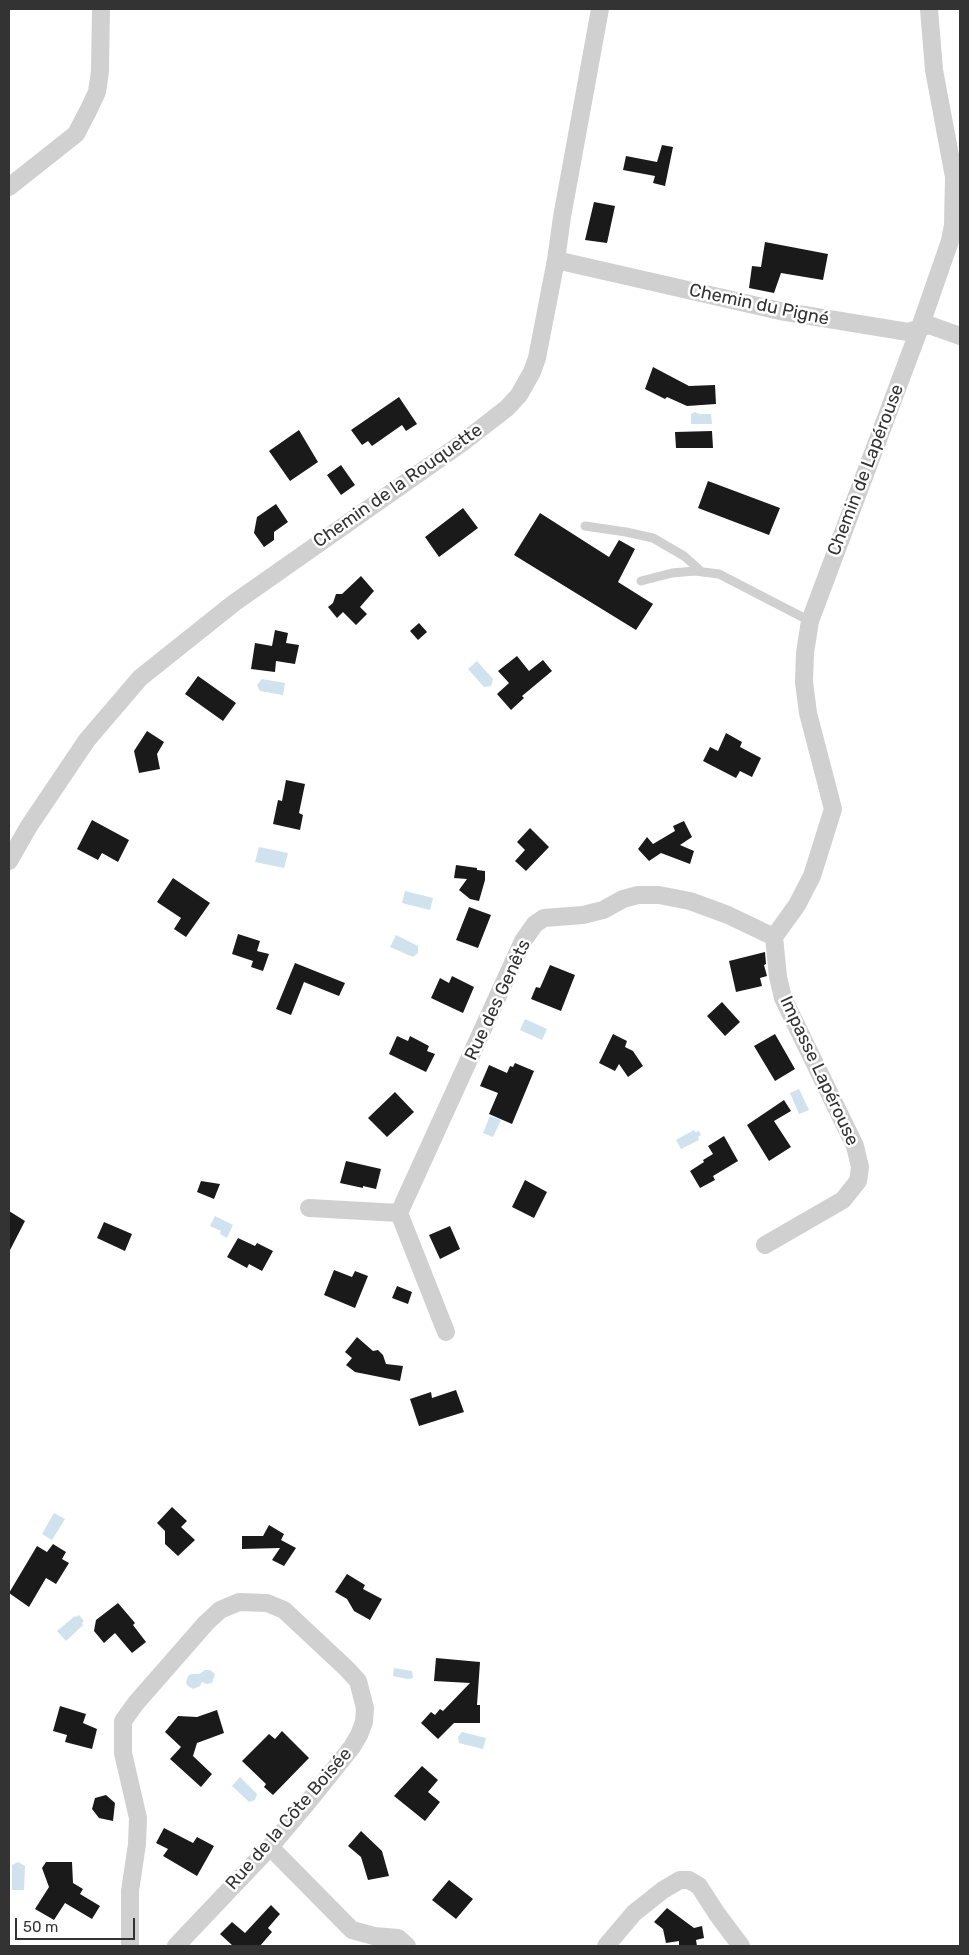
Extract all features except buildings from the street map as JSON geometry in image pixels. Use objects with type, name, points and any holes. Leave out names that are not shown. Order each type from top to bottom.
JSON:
[{"type":"street","points":[[9,187],[76,134],[88,112],[97,92],[100,71],[101,9]]},
{"type":"street","name":"Chemin de la Rouquette","points":[[9,861],[29,826],[87,740],[140,678],[234,603],[462,443],[519,396],[537,358],[600,9]]},
{"type":"street","name":"Chemin de Lapérouse","points":[[780,931],[812,876],[833,809],[808,713],[804,682],[805,653],[810,622],[919,330],[950,241],[955,207],[954,177],[934,70],[929,9]]},
{"type":"street","name":"Chemin du Pigné","points":[[556,260],[780,312],[908,332],[919,330],[929,325],[960,336]]},
{"type":"street","name":"Rue des Genêts","points":[[400,1213],[523,940],[544,918],[583,915],[603,910],[638,895],[659,895],[690,901],[780,931]]},
{"type":"street","name":"Impasse Lapérouse","points":[[765,1245],[843,1200],[858,1181],[860,1167],[856,1146],[783,998],[778,977],[780,931]]},
{"type":"street","points":[[309,1208],[400,1213],[446,1332]]},
{"type":"street","name":"Rue de la Côte Boisée","points":[[130,1946],[130,1891],[137,1844],[138,1818],[123,1753],[123,1721],[136,1703],[206,1623],[220,1610],[239,1602],[267,1603],[284,1610],[358,1681],[365,1708],[364,1722],[352,1747],[270,1847],[176,1946]]},
{"type":"street","points":[[270,1847],[352,1930],[374,1936],[398,1938],[407,1946]]},
{"type":"street","points":[[606,1946],[634,1913],[663,1890],[680,1880],[689,1880],[699,1886],[741,1946]]},
{"type":"lane","points":[[585,526],[653,538],[684,556],[702,572]]},
{"type":"lane","points":[[641,581],[672,573],[702,572],[719,574],[810,622]]},
{"type":"water","points":[[695,412],[711,414],[712,424],[691,424],[691,414]]},
{"type":"water","points":[[477,661],[493,679],[491,686],[484,687],[468,669]]},
{"type":"water","points":[[262,679],[285,683],[283,695],[260,691],[257,685]]},
{"type":"water","points":[[259,847],[288,853],[284,868],[255,862]]},
{"type":"water","points":[[405,891],[433,898],[430,910],[402,903]]},
{"type":"water","points":[[396,935],[418,946],[418,953],[413,957],[390,947]]},
{"type":"water","points":[[525,1019],[547,1029],[542,1040],[520,1030]]},
{"type":"water","points":[[799,1089],[809,1110],[799,1114],[790,1093]]},
{"type":"water","points":[[490,1116],[501,1120],[493,1137],[483,1133]]},
{"type":"water","points":[[694,1130],[695,1132],[699,1131],[701,1135],[698,1137],[699,1140],[681,1149],[676,1140]]},
{"type":"water","points":[[215,1216],[233,1225],[227,1238],[220,1234],[221,1231],[210,1226]]},
{"type":"water","points":[[54,1513],[65,1519],[52,1540],[42,1534]]},
{"type":"water","points":[[79,1615],[84,1621],[83,1625],[66,1641],[57,1631],[75,1616]]},
{"type":"water","points":[[394,1668],[412,1671],[413,1678],[393,1676]]},
{"type":"water","points":[[205,1670],[210,1670],[215,1674],[212,1683],[206,1684],[202,1682],[200,1686],[193,1689],[188,1686],[186,1683],[188,1676],[199,1674]]},
{"type":"water","points":[[462,1732],[486,1738],[483,1749],[459,1743],[458,1737]]},
{"type":"water","points":[[240,1777],[257,1794],[255,1800],[249,1802],[232,1786]]},
{"type":"water","points":[[18,1862],[25,1866],[24,1890],[12,1890],[12,1865]]}]
